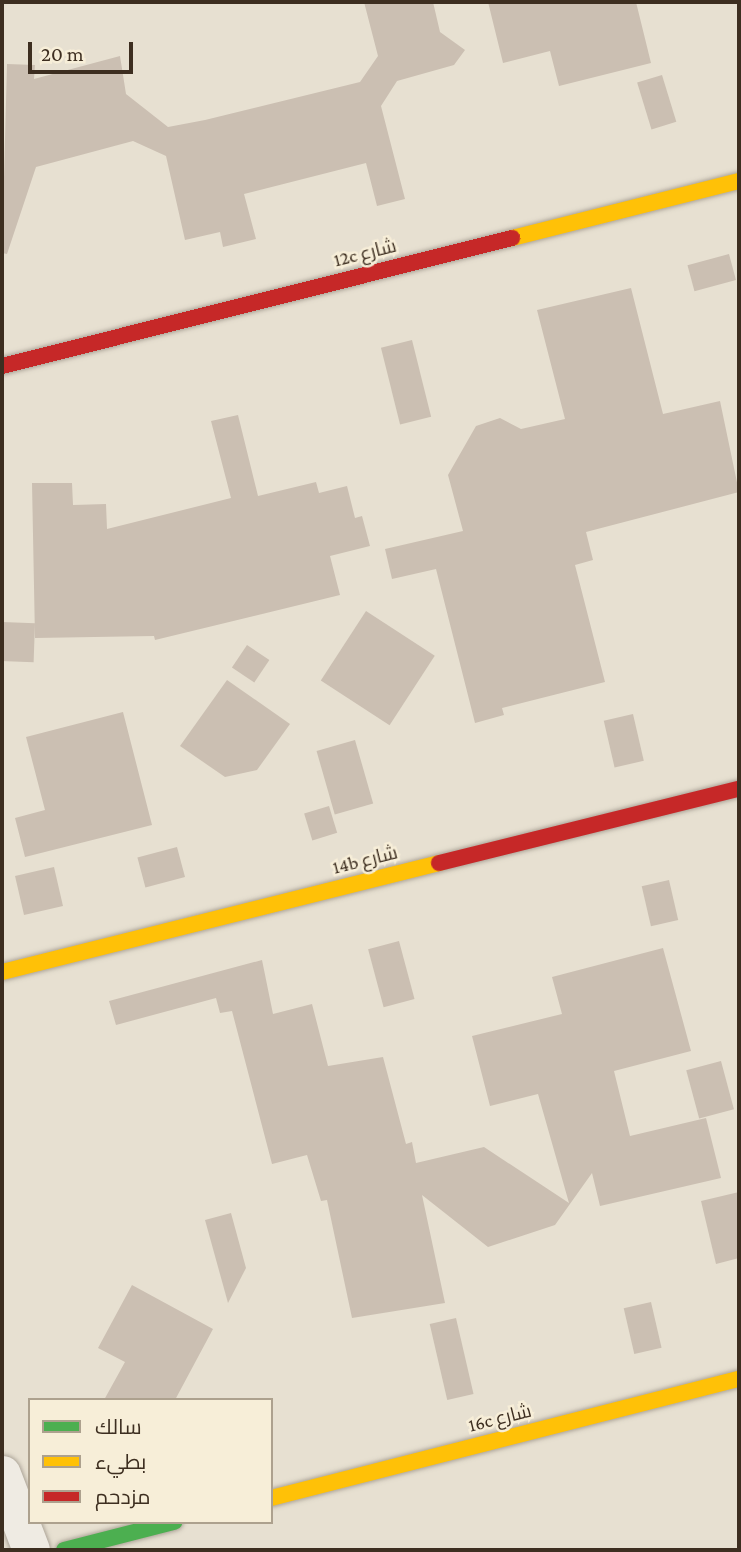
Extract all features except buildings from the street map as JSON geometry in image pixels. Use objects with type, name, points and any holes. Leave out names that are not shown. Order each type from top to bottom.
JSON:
[{"type":"street","name":"12c شارع","points":[[2,366],[739,181]]},
{"type":"street","name":"14b شارع","points":[[2,972],[739,789]]},
{"type":"street","name":"16c شارع","points":[[273,1497],[739,1379]]},
{"type":"street","points":[[2,1474],[31,1550]]},
{"type":"street","points":[[64,1550],[166,1524]]},
{"type":"traffic: fast","points":[[64,1550],[166,1524]]},
{"type":"traffic: slow","points":[[512,238],[739,181]]},
{"type":"traffic: slow","points":[[2,972],[439,863]]},
{"type":"traffic: slow","points":[[273,1497],[739,1379]]},
{"type":"traffic: jam","points":[[2,366],[512,238]]},
{"type":"traffic: jam","points":[[439,863],[739,789]]}]
